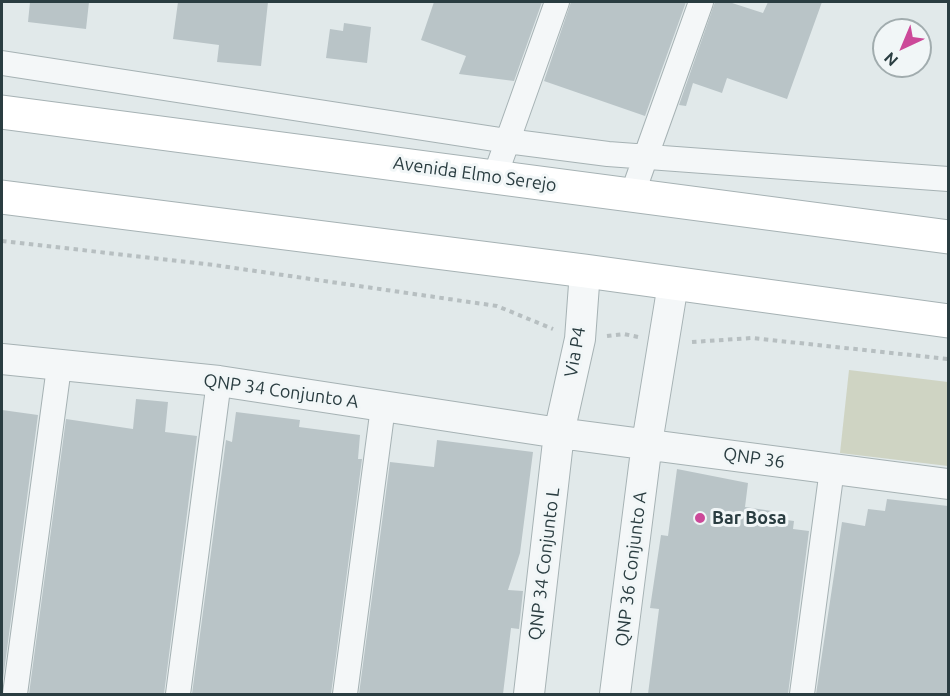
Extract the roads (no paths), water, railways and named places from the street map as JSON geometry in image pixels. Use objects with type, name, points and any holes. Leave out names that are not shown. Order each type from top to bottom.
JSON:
[{"type":"main road","name":"Avenida Elmo Serejo","points":[[2,112],[948,237]]},
{"type":"main road","points":[[2,197],[585,271],[948,321]]},
{"type":"street","points":[[495,176],[557,2]]},
{"type":"street","points":[[632,195],[701,2]]},
{"type":"street","points":[[2,63],[507,141],[644,158],[948,179]]},
{"type":"street","name":"Via P4","points":[[559,433],[580,339],[585,271]]},
{"type":"street","points":[[648,442],[673,284]]},
{"type":"street","name":"QNP 34 Conjunto A","points":[[2,359],[59,367],[219,381],[559,433]]},
{"type":"street","points":[[15,694],[59,367]]},
{"type":"street","points":[[178,694],[219,381]]},
{"type":"street","points":[[345,694],[383,407]]},
{"type":"street","name":"QNP 36","points":[[559,433],[648,442],[948,484]]},
{"type":"street","name":"QNP 34 Conjunto L","points":[[529,694],[559,433]]},
{"type":"street","name":"QNP 36 Conjunto A","points":[[615,694],[648,442]]},
{"type":"street","points":[[802,694],[832,468]]},
{"type":"place","name":"Bar Bosa","points":[[700,518]]}]
